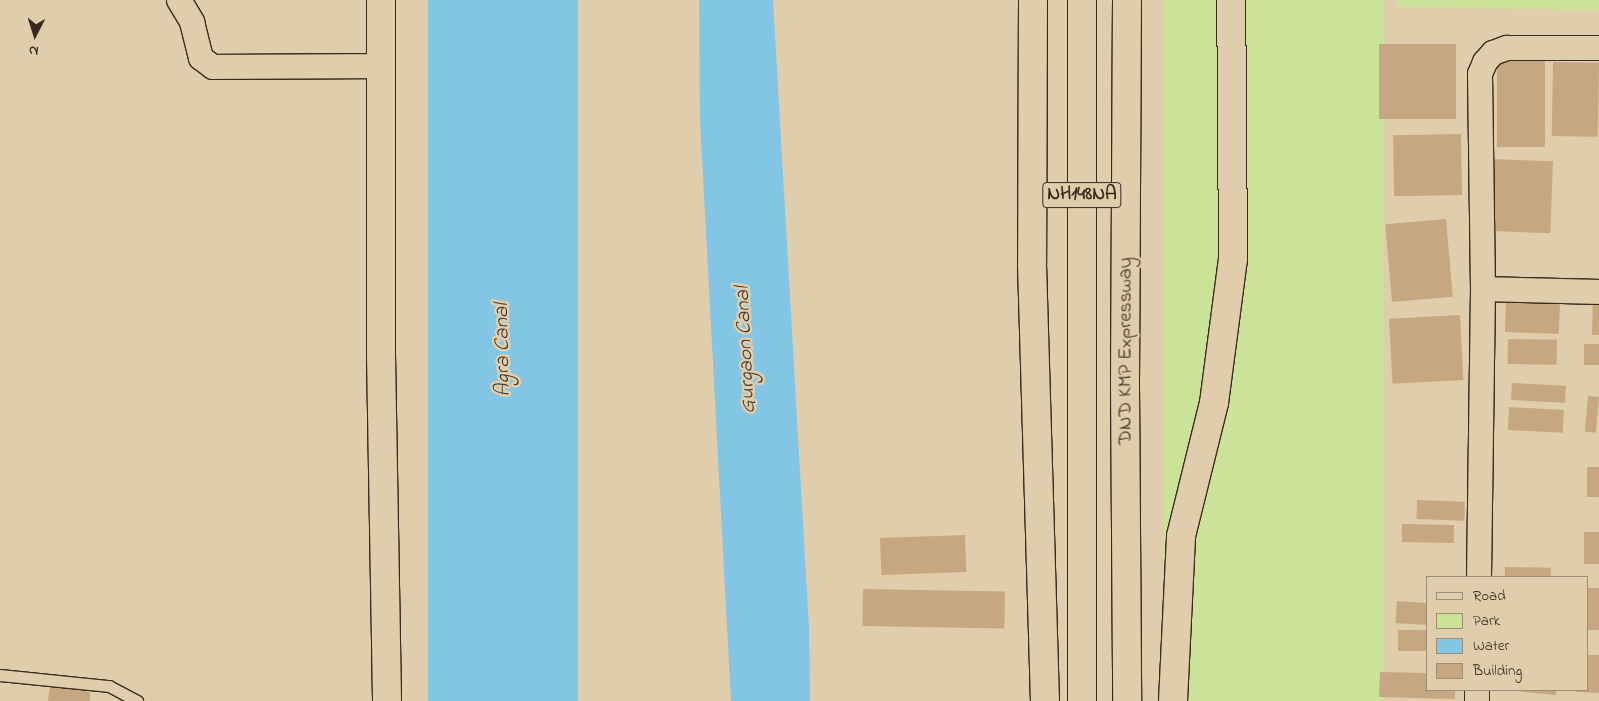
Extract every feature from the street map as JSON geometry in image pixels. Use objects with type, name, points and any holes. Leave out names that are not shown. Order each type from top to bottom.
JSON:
[{"type":"main road","points":[[381,0],[381,355],[387,701]]},
{"type":"main road","points":[[1032,0],[1032,264],[1045,701]]},
{"type":"main road","name":"NH148NA","points":[[1082,0],[1082,701]]},
{"type":"main road","name":"DND KMP Expressway","points":[[1126,0],[1125,386],[1127,701]]},
{"type":"main road","points":[[1173,701],[1181,536],[1214,403],[1233,259],[1231,0]]},
{"type":"street","points":[[178,0],[192,22],[202,58],[213,67],[381,66]]},
{"type":"street","points":[[1479,576],[1483,289],[1480,74],[1485,62],[1493,53],[1507,48],[1599,48]]},
{"type":"street","points":[[1483,289],[1599,292]]},
{"type":"lane","points":[[0,675],[109,686],[137,701]]},
{"type":"green space","points":[[1164,0],[1384,0],[1384,701],[1164,701]]},
{"type":"green space","points":[[1397,0],[1599,0],[1599,10],[1397,7]]},
{"type":"water","name":"Agra Canal","points":[[428,0],[578,0],[578,701],[428,701]]},
{"type":"water","name":"Gurgaon Canal","points":[[699,0],[773,0],[809,628],[810,701],[731,701],[700,120]]},
{"type":"building","points":[[1379,44],[1456,44],[1456,119],[1379,119]]},
{"type":"building","points":[[1497,57],[1545,57],[1545,147],[1497,147]]},
{"type":"building","points":[[1553,62],[1599,63],[1598,137],[1552,136]]},
{"type":"building","points":[[1461,134],[1462,195],[1394,196],[1393,135]]},
{"type":"building","points":[[1490,159],[1553,161],[1550,233],[1487,231]]},
{"type":"building","points":[[1446,219],[1453,297],[1392,302],[1385,224]]},
{"type":"building","points":[[1593,298],[1599,298],[1599,335],[1592,335]]},
{"type":"building","points":[[1506,301],[1560,303],[1559,334],[1505,332]]},
{"type":"building","points":[[1460,315],[1463,380],[1392,384],[1389,319]]},
{"type":"building","points":[[1508,339],[1557,340],[1557,365],[1508,364]]},
{"type":"building","points":[[1584,344],[1599,344],[1599,365],[1584,365]]},
{"type":"building","points":[[1512,383],[1566,386],[1565,403],[1511,400]]},
{"type":"building","points":[[1588,396],[1599,397],[1596,433],[1585,432]]},
{"type":"building","points":[[1509,407],[1564,410],[1563,433],[1508,430]]},
{"type":"building","points":[[1587,467],[1599,467],[1599,497],[1587,497]]},
{"type":"building","points":[[1417,500],[1465,502],[1464,521],[1416,519]]},
{"type":"building","points":[[1402,524],[1454,525],[1454,543],[1402,542]]},
{"type":"building","points":[[1584,532],[1599,532],[1599,564],[1584,564]]},
{"type":"building","points":[[965,535],[966,572],[881,575],[880,538]]},
{"type":"building","points":[[1505,567],[1551,568],[1551,576],[1505,576]]},
{"type":"building","points":[[1589,588],[1599,588],[1599,630],[1589,630]]},
{"type":"building","points":[[863,589],[1005,591],[1004,628],[862,626]]},
{"type":"building","points":[[1397,601],[1426,603],[1426,625],[1395,623]]},
{"type":"building","points":[[1398,630],[1426,630],[1426,651],[1398,651]]},
{"type":"building","points":[[1589,655],[1599,655],[1599,693],[1576,692],[1589,691]]},
{"type":"building","points":[[1380,672],[1426,673],[1426,691],[1455,691],[1455,699],[1379,697]]},
{"type":"building","points":[[50,684],[90,692],[90,701],[48,701]]},
{"type":"building","points":[[1514,691],[1556,691],[1556,695]]}]
